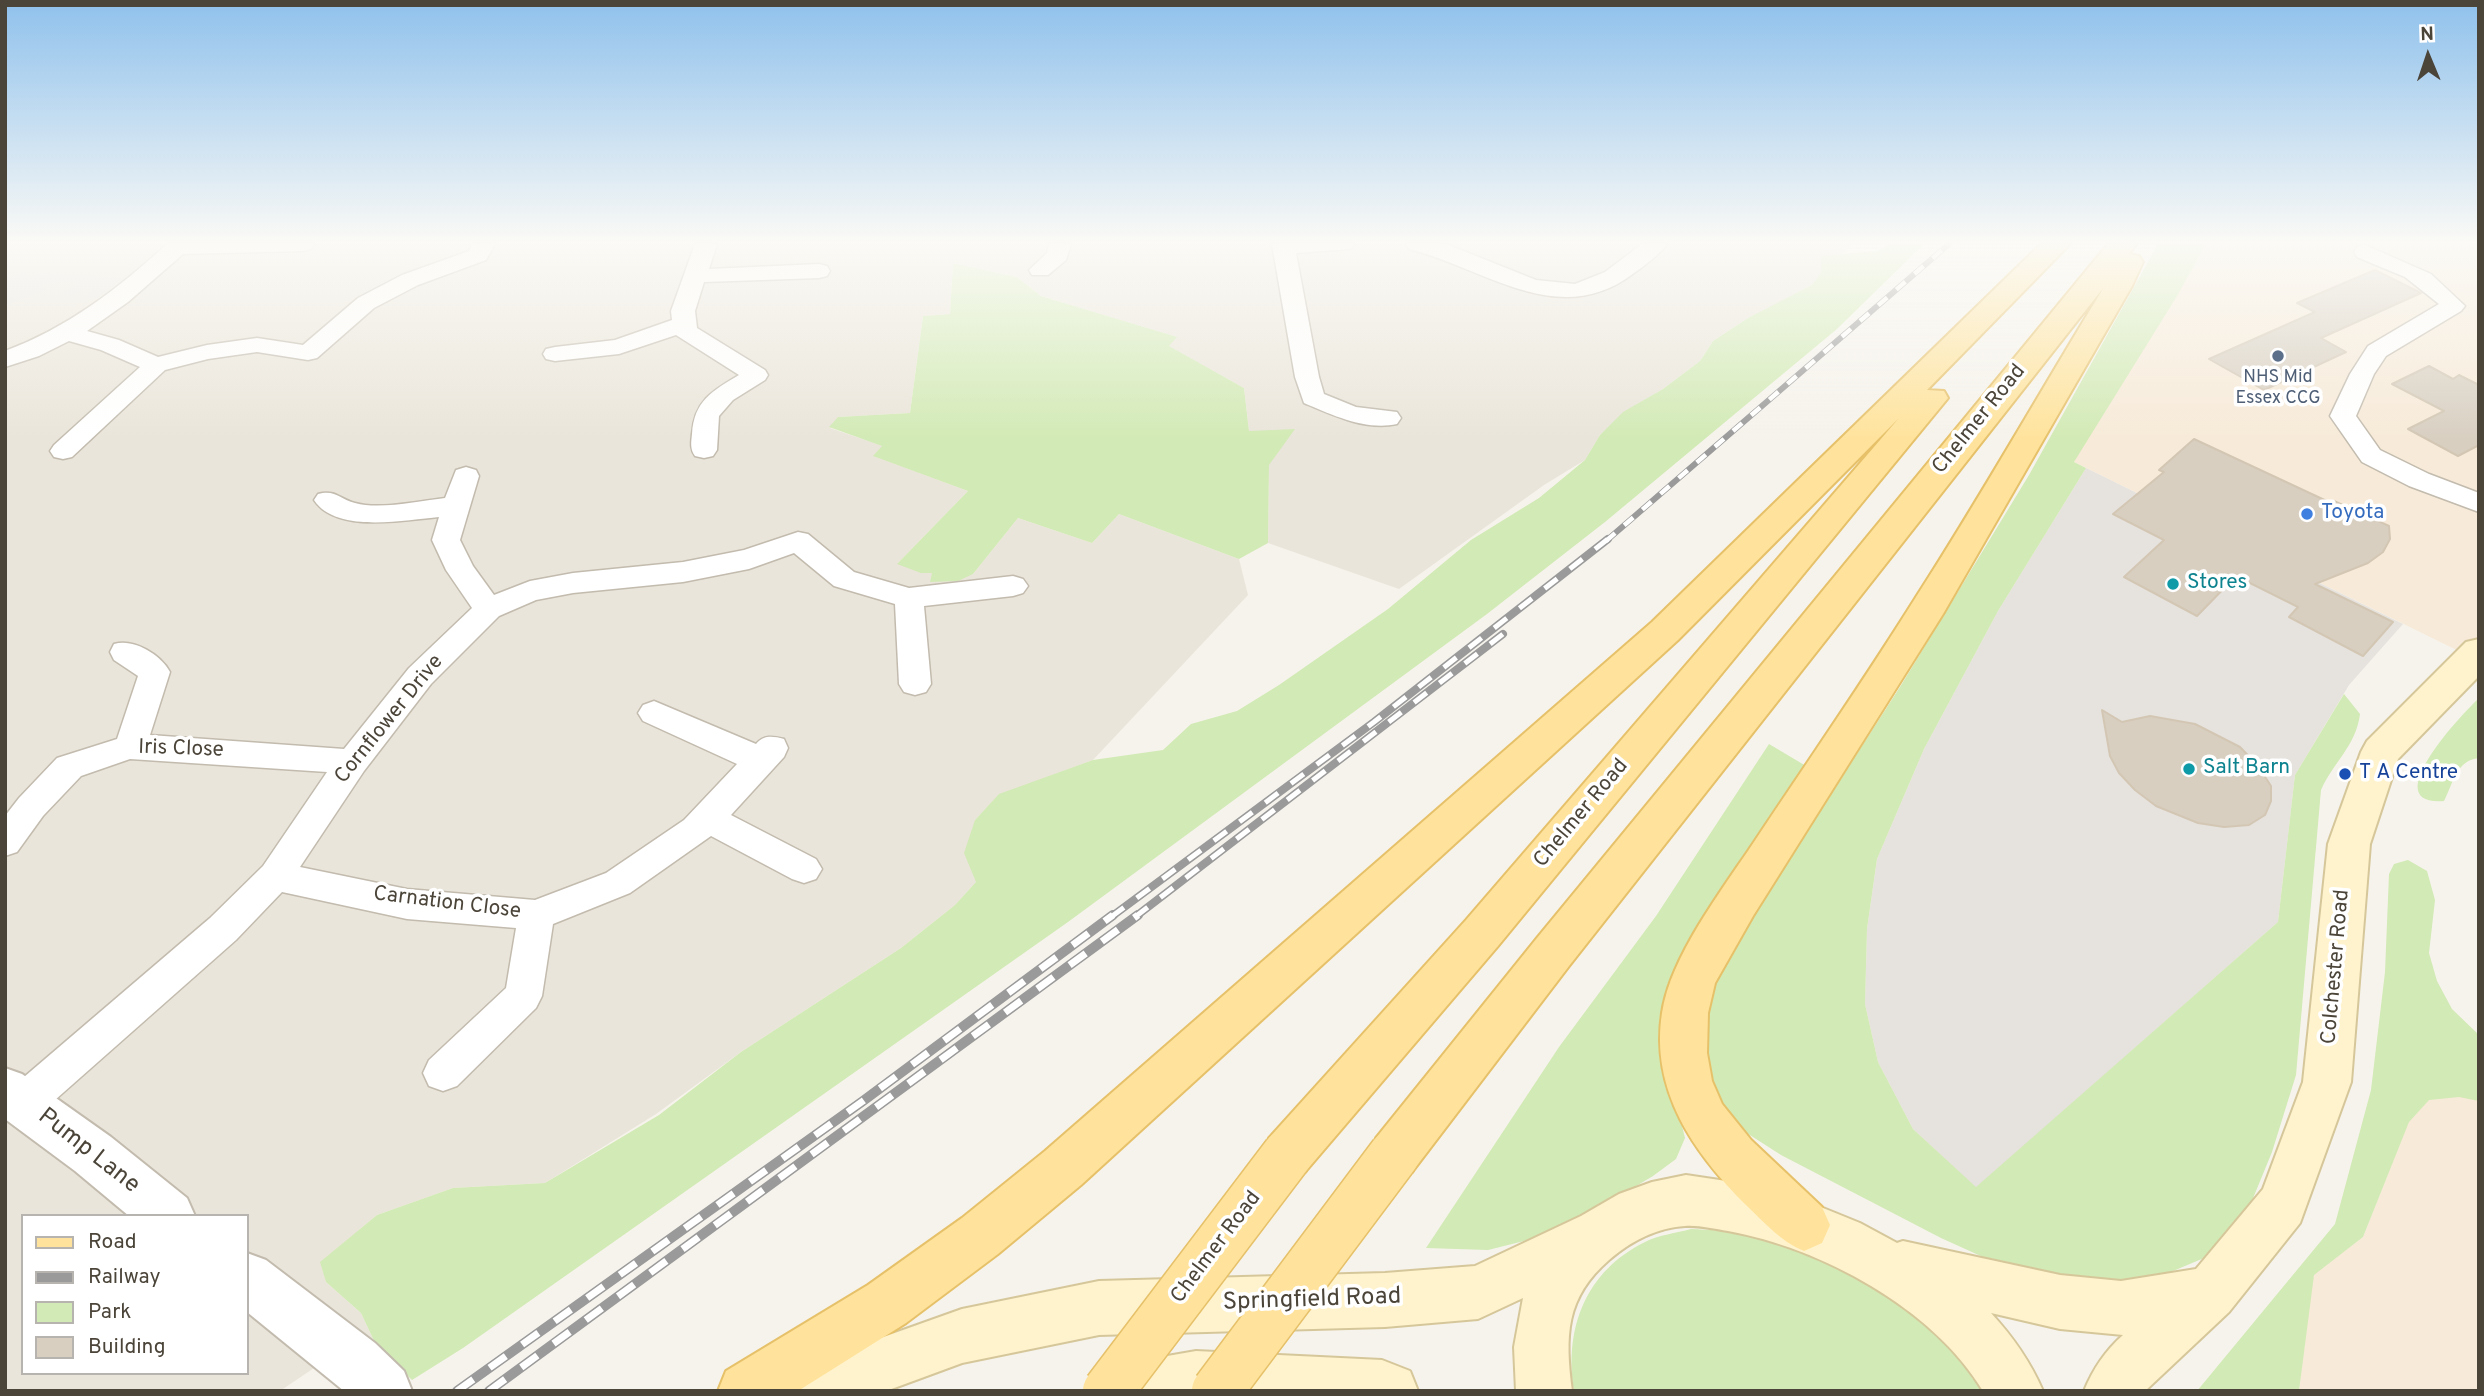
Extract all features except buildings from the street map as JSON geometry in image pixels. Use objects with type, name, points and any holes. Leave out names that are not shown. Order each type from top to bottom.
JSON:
[{"type":"main road","points":[[746,1391],[887,1304],[980,1236],[1063,1168],[1665,631],[1991,309]]},
{"type":"main road","name":"Chelmer Road","points":[[1108,1391],[1287,1155],[1482,933],[2008,309]]},
{"type":"main road","name":"Chelmer Road","points":[[1217,1391],[1394,1155],[1579,919],[2070,309]]},
{"type":"main road","points":[[1804,1225],[1733,1157],[1705,1120],[1688,1082],[1683,1053],[1685,1013],[1693,979],[1738,903],[1930,605],[2104,309]]},
{"type":"main road","name":"Colchester Road","points":[[2112,1391],[2129,1366],[2210,1293],[2282,1205],[2327,1082],[2348,844],[2381,752],[2479,652]]},
{"type":"main road","points":[[1544,1391],[1540,1366],[1544,1321],[1559,1277],[1593,1237],[1631,1214],[1683,1200],[1745,1206],[1804,1225],[1877,1261],[1934,1297],[1978,1336],[2015,1391]]},
{"type":"main road","name":"Springfield Road","points":[[821,1391],[839,1380],[962,1336],[1099,1308],[1385,1300],[1478,1292],[1593,1237]]},
{"type":"main road","points":[[1877,1261],[2060,1302],[2121,1308],[2210,1293]]},
{"type":"main road","points":[[789,1391],[887,1304]]},
{"type":"main road","points":[[1127,1391],[1196,1379],[1382,1388],[1390,1391]]},
{"type":"street","points":[[5,360],[37,349],[69,333],[103,309]]},
{"type":"street","points":[[64,451],[156,365],[207,352],[257,345],[308,353],[359,309]]},
{"type":"street","points":[[684,309],[685,331],[757,375],[724,395],[706,414],[704,450]]},
{"type":"street","points":[[1295,309],[1313,398],[1351,414],[1388,418]]},
{"type":"street","points":[[2448,309],[2377,351],[2362,373],[2343,416],[2371,456],[2419,480],[2479,503]]},
{"type":"street","points":[[555,354],[619,347],[684,324]]},
{"type":"street","points":[[69,333],[110,345],[156,365]]},
{"type":"street","points":[[466,476],[446,540],[460,570],[489,609]]},
{"type":"street","points":[[2419,480],[2479,487]]},
{"type":"street","points":[[328,500],[351,512],[387,513],[457,506]]},
{"type":"street","name":"Cornflower Drive","points":[[15,1096],[223,929],[275,876],[352,762],[420,676],[489,609],[530,592],[573,583],[696,569],[749,559],[798,541],[844,579],[909,598],[1013,586]]},
{"type":"street","points":[[909,598],[915,684]]},
{"type":"street","points":[[125,652],[155,672],[130,747]]},
{"type":"street","name":"Carnation Close","points":[[275,876],[407,904],[536,915],[618,883],[696,830],[766,754],[654,713]]},
{"type":"street","name":"Iris Close","points":[[5,842],[31,807],[69,767],[130,747],[253,752],[352,762]]},
{"type":"street","points":[[706,818],[804,869]]},
{"type":"street","points":[[443,1073],[523,996],[536,915]]},
{"type":"street","name":"Pump Lane","points":[[15,1096],[166,1214]]},
{"type":"street","points":[[248,1280],[369,1377]]},
{"type":"shaded area","points":[[5,309],[950,309],[950,314],[923,316],[910,413],[839,417],[830,428],[883,446],[874,456],[968,491],[898,563],[933,573],[930,582],[973,574],[1018,518],[1092,543],[1119,514],[1239,559],[1248,595],[1093,760],[999,795],[975,820],[976,882],[955,905],[901,948],[741,1052],[656,1114],[545,1183],[453,1188],[377,1215],[321,1262],[326,1282],[361,1313],[376,1345],[317,1366],[280,1391],[5,1391]]},
{"type":"shaded area","points":[[1084,309],[1769,309],[1748,318],[1713,341],[1700,361],[1663,389],[1623,413],[1600,435],[1585,460],[1544,485],[1399,589],[1268,543],[1269,464],[1249,431],[1244,388],[1168,346],[1176,337]]},
{"type":"shaded area","points":[[2153,309],[2479,309],[2479,661],[2074,462]]},
{"type":"shaded area","points":[[2086,468],[2403,624],[2349,685],[2295,775],[2278,922],[1976,1188],[1913,1129],[1878,1062],[1865,1004],[1867,929],[1877,859],[1924,749],[1998,611]]},
{"type":"shaded area","points":[[2436,1053],[2479,1075],[2479,1391],[2299,1391],[2313,1275],[2363,1237]]},
{"type":"green space","points":[[950,309],[1085,309],[1177,337],[1169,346],[1244,388],[1249,431],[1295,429],[1269,465],[1268,543],[1239,559],[1119,514],[1092,543],[1018,518],[973,574],[958,581],[930,582],[932,573],[921,573],[897,564],[968,491],[873,456],[882,446],[829,427],[838,417],[910,413],[923,316],[950,314]]},
{"type":"green space","points":[[1765,309],[1857,309],[1605,522],[1487,614],[1068,922],[463,1348],[412,1380],[376,1345],[361,1313],[326,1282],[320,1262],[377,1215],[453,1188],[545,1183],[659,1115],[741,1052],[901,948],[955,905],[976,882],[964,853],[975,820],[999,794],[1093,760],[1163,750],[1191,724],[1237,711],[1279,685],[1388,609],[1471,540],[1539,498],[1585,460],[1600,435],[1623,412],[1663,389],[1700,361],[1713,341]]},
{"type":"green space","points":[[2122,309],[2169,309],[2074,462],[2086,468],[1998,611],[1924,749],[1877,859],[1867,929],[1865,1004],[1878,1062],[1913,1129],[1976,1187],[2278,922],[2295,775],[2344,694],[2360,714],[2354,735],[2321,790],[2296,1075],[2272,1152],[2249,1208],[2204,1258],[2147,1282],[2080,1285],[2016,1272],[1941,1238],[1781,1155],[1728,1121],[1712,1087],[1703,1055],[1704,1018],[1712,988],[1729,952],[1900,687],[2029,475]]},
{"type":"green space","points":[[2479,698],[2479,758],[2460,768],[2444,801],[2425,799],[2418,789],[2420,775],[2429,757]]},
{"type":"green space","points":[[1769,744],[1806,766],[1726,887],[1680,1118],[1685,1138],[1676,1159],[1601,1207],[1540,1237],[1488,1250],[1426,1248],[1559,1047],[1656,916]]},
{"type":"green space","points":[[2408,860],[2427,871],[2435,900],[2429,953],[2437,981],[2452,1009],[2479,1035],[2479,1101],[2459,1097],[2429,1100],[2409,1122],[2363,1237],[2314,1275],[2299,1391],[2197,1391],[2335,1224],[2371,1090],[2385,972],[2389,874],[2394,864]]},
{"type":"green space","points":[[1691,1229],[1732,1232],[1765,1239],[1812,1257],[1863,1282],[1923,1321],[1989,1391],[1574,1391],[1573,1345],[1584,1304],[1594,1285],[1625,1254],[1645,1242]]},
{"type":"railway","points":[[1606,541],[1874,309]]},
{"type":"railway","points":[[1111,917],[1374,722],[1608,539]]},
{"type":"railway","points":[[1135,917],[1503,634]]},
{"type":"railway","points":[[457,1391],[863,1101],[1113,915]]},
{"type":"railway","points":[[489,1391],[1138,915]]},
{"type":"place","name":"NHS Mid Essex CCG","points":[[2278,356]]},
{"type":"place","name":"Toyota","points":[[2307,514]]},
{"type":"place","name":"Stores","points":[[2173,584]]},
{"type":"place","name":"Salt Barn","points":[[2189,769]]},
{"type":"place","name":"T A Centre","points":[[2345,774]]}]
